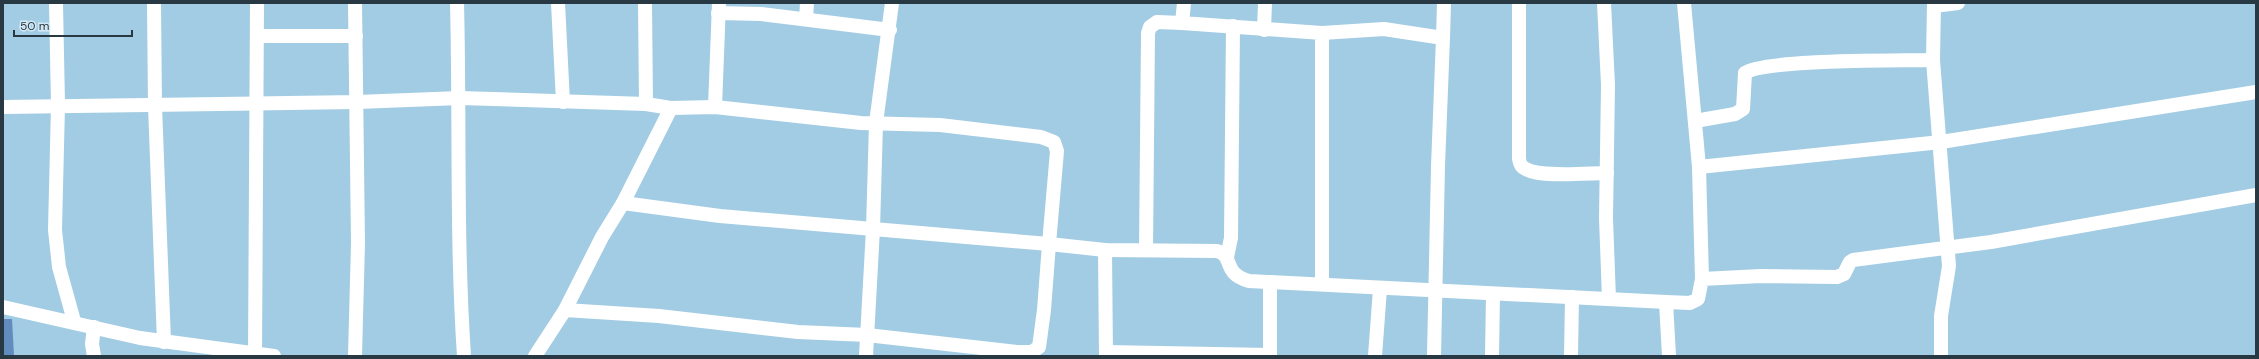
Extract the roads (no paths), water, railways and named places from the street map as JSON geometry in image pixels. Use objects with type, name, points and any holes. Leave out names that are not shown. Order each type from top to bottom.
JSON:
[{"type":"street","points":[[56,3],[58,105],[55,230],[56,257],[74,321]]},
{"type":"street","points":[[154,3],[155,106],[164,342]]},
{"type":"street","points":[[255,354],[257,3]]},
{"type":"street","points":[[355,3],[358,243],[355,356]]},
{"type":"street","points":[[458,3],[460,98],[458,212],[464,356]]},
{"type":"street","points":[[558,3],[564,102]]},
{"type":"street","points":[[644,3],[646,104]]},
{"type":"street","points":[[806,19],[807,3]]},
{"type":"street","points":[[866,356],[874,229],[876,123],[890,30],[892,3]]},
{"type":"street","points":[[1182,23],[1184,3]]},
{"type":"street","points":[[1264,30],[1265,3]]},
{"type":"street","points":[[1434,356],[1437,292],[1438,166],[1444,3]]},
{"type":"street","points":[[1520,3],[1519,152],[1521,166],[1527,170],[1554,174],[1607,173]]},
{"type":"street","points":[[1604,3],[1608,85],[1606,218],[1609,299]]},
{"type":"street","points":[[1233,26],[1231,238],[1228,257],[1229,269],[1241,279],[1380,289],[1690,303],[1698,299],[1702,279],[1698,167],[1684,3]]},
{"type":"street","points":[[1941,356],[1941,316],[1948,266],[1941,142],[1933,60],[1934,4],[1958,3]]},
{"type":"street","points":[[715,107],[718,8],[890,30]]},
{"type":"street","points":[[1146,250],[1148,33],[1150,27],[1157,22],[1322,33],[1384,29],[1443,38]]},
{"type":"street","points":[[1322,33],[1322,284]]},
{"type":"street","points":[[257,36],[356,36]]},
{"type":"street","points":[[1695,121],[1735,114],[1743,109],[1743,78],[1745,73],[1750,69],[1813,63],[1933,60]]},
{"type":"street","points":[[1698,167],[1941,142],[2256,92]]},
{"type":"street","points":[[3,107],[58,105],[155,106],[357,102],[460,98],[646,104],[671,108],[715,107],[876,123],[940,125],[1041,137],[1054,142],[1058,151],[1041,337],[1036,350],[1017,352],[867,335],[798,332],[659,316],[565,310]]},
{"type":"street","points":[[535,356],[565,310],[602,237],[623,203],[671,108]]},
{"type":"street","points":[[1702,279],[1761,276],[1837,277],[1844,274],[1850,262],[1853,260],[1991,242],[2256,195]]},
{"type":"street","points":[[623,203],[720,216],[1105,250],[1217,251],[1228,257]]},
{"type":"street","points":[[1105,250],[1106,354],[1270,356],[1270,282]]},
{"type":"street","points":[[1375,356],[1380,289]]},
{"type":"street","points":[[1492,356],[1493,295]]},
{"type":"street","points":[[1571,356],[1572,297]]},
{"type":"street","points":[[1666,302],[1668,356]]},
{"type":"street","points":[[3,307],[74,321],[94,327],[164,342],[274,356]]},
{"type":"street","points":[[94,327],[92,344],[94,356]]}]
